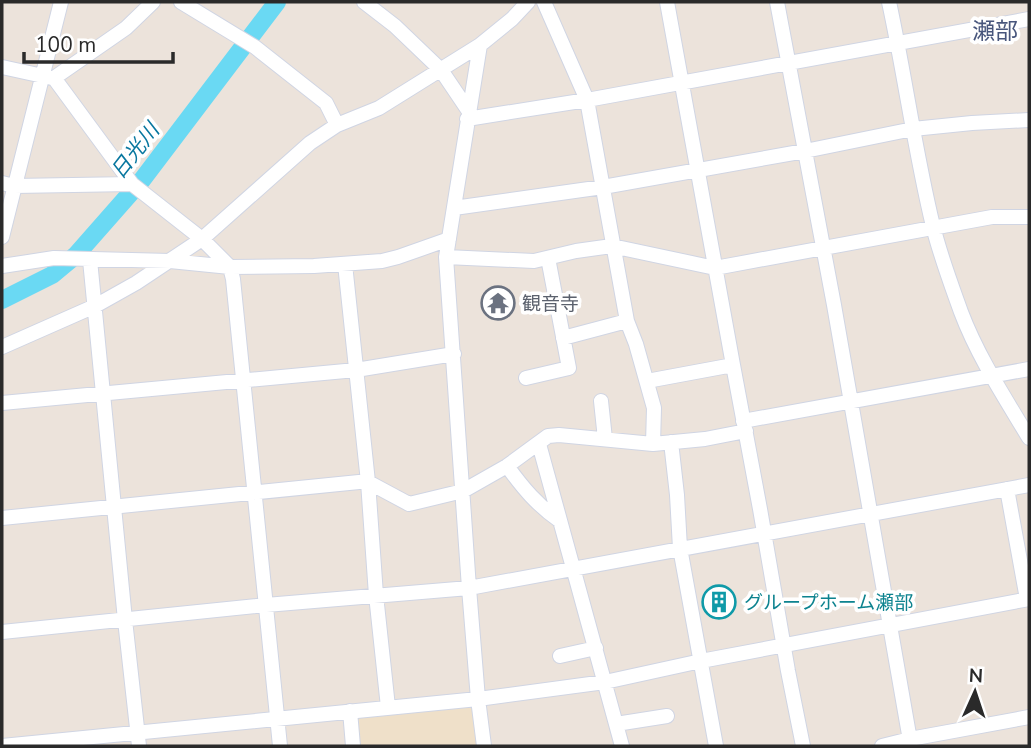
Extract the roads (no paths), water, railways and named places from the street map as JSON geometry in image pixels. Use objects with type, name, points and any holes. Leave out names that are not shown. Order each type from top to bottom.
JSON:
[{"type":"street","points":[[2,237],[8,185],[48,78],[61,2]]},
{"type":"street","points":[[48,78],[126,28],[153,2]]},
{"type":"street","points":[[181,2],[255,47],[326,103],[337,125]]},
{"type":"street","points":[[364,2],[395,26],[441,70],[468,115]]},
{"type":"street","points":[[2,347],[95,306],[170,261],[202,239],[310,143],[337,125],[379,108],[480,45],[528,2]]},
{"type":"street","points":[[544,2],[587,100],[627,321],[654,408],[653,444]]},
{"type":"street","points":[[667,2],[803,746]]},
{"type":"street","points":[[777,2],[910,742]]},
{"type":"street","points":[[889,2],[934,228],[962,314],[977,349],[1029,438]]},
{"type":"street","points":[[468,115],[587,100],[1029,19]]},
{"type":"street","points":[[480,45],[446,257],[469,588],[484,746]]},
{"type":"street","points":[[2,67],[48,78],[136,187],[202,239],[230,267],[280,746]]},
{"type":"street","points":[[454,208],[603,187],[913,129],[1029,120]]},
{"type":"street","points":[[8,185],[136,187]]},
{"type":"street","points":[[446,257],[534,261],[612,246],[715,268],[992,217],[1029,217]]},
{"type":"street","points":[[2,266],[54,258],[170,261],[230,267],[314,266],[382,261],[449,239]]},
{"type":"street","points":[[526,378],[569,368],[548,258]]},
{"type":"street","points":[[85,259],[95,306],[138,740]]},
{"type":"street","points":[[345,264],[388,708]]},
{"type":"street","points":[[563,338],[627,321]]},
{"type":"street","points":[[2,403],[356,370],[454,355]]},
{"type":"street","points":[[647,382],[733,365]]},
{"type":"street","points":[[2,518],[368,482],[409,504],[463,491],[507,466],[548,436],[653,444],[705,439],[745,426],[850,401],[1029,369]]},
{"type":"street","points":[[601,401],[605,439]]},
{"type":"street","points":[[671,442],[680,548],[716,746]]},
{"type":"street","points":[[539,444],[622,746]]},
{"type":"street","points":[[507,466],[526,492],[560,521]]},
{"type":"street","points":[[2,632],[469,588],[1029,485]]},
{"type":"street","points":[[2,746],[138,740],[277,719],[478,699],[605,682],[784,644],[1028,599],[1007,489]]},
{"type":"street","points":[[560,656],[596,648]]},
{"type":"street","points":[[350,711],[353,746]]},
{"type":"street","points":[[617,724],[667,716]]},
{"type":"street","points":[[882,746],[1029,717]]},
{"type":"waterway","name":"日光川","points":[[2,300],[52,275],[76,255],[142,180],[277,2]]},
{"type":"place","name":"観音寺","points":[[498,303]]},
{"type":"place","name":"グループホーム瀬部","points":[[719,602]]},
{"type":"district","name":"瀬部","points":[[995,31]]}]
